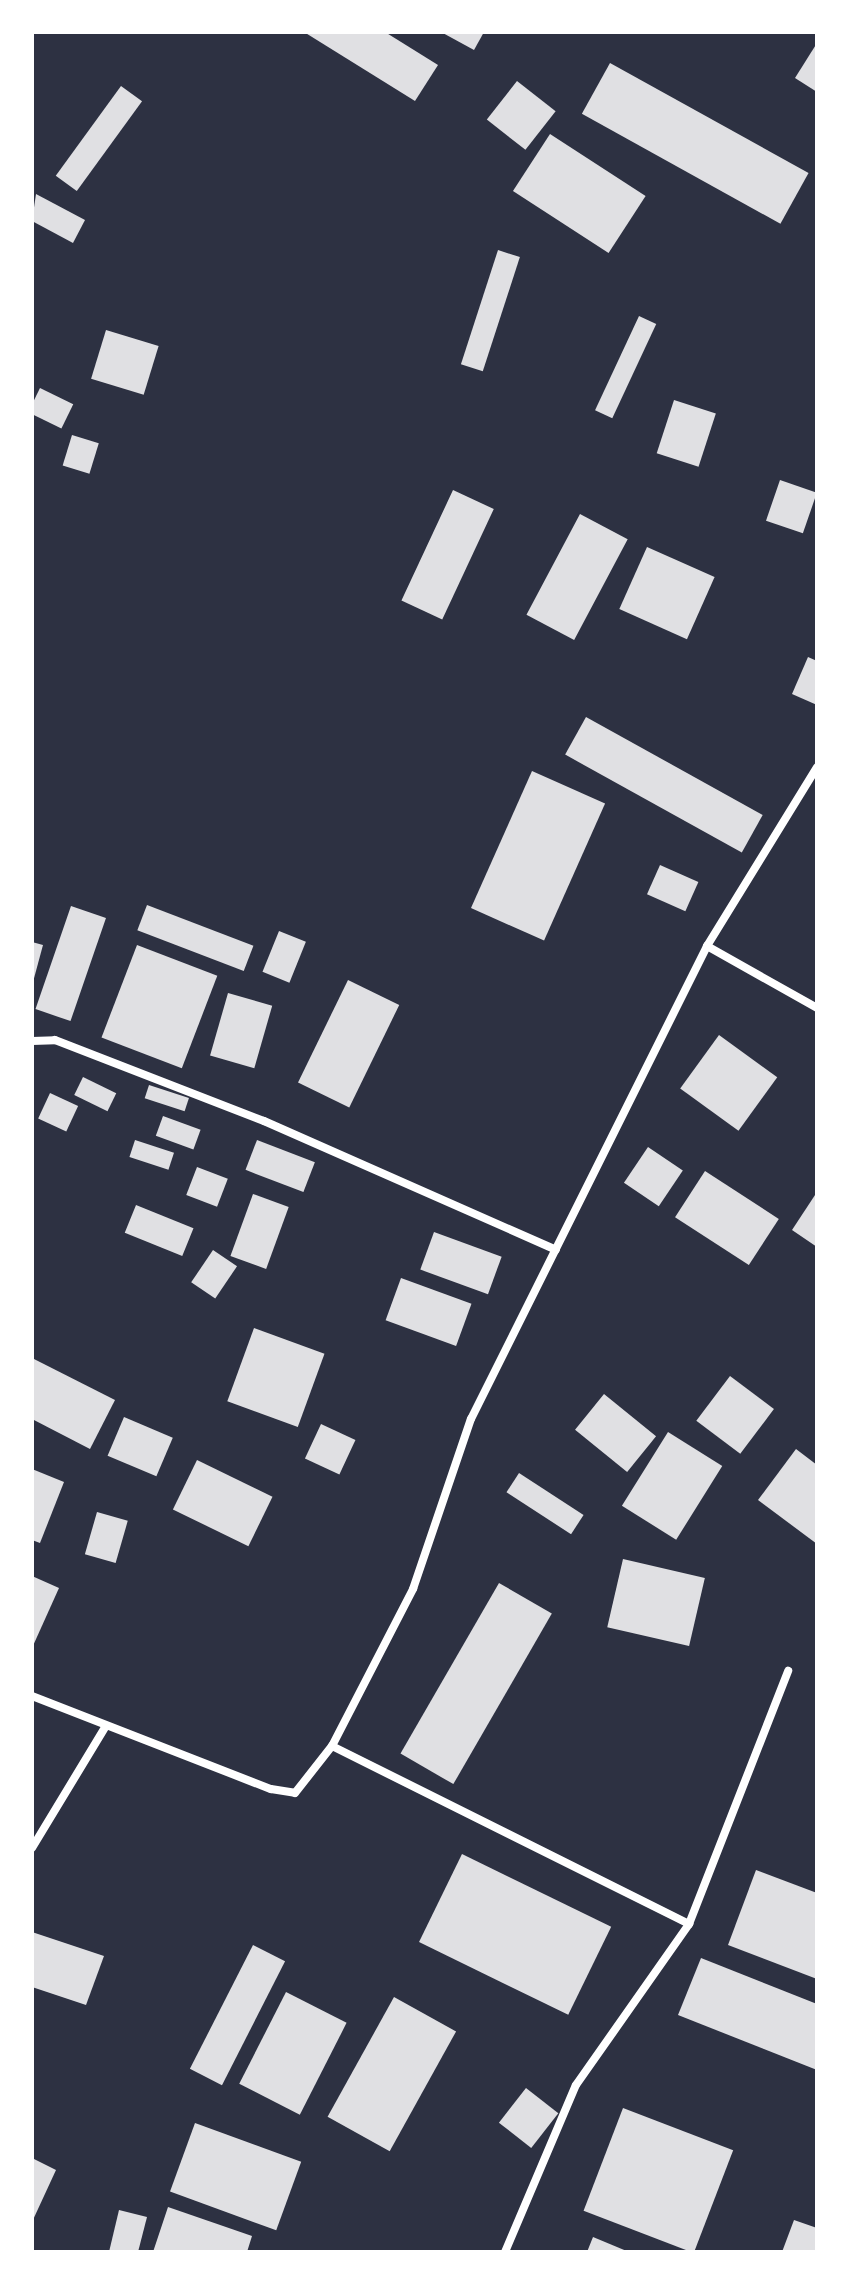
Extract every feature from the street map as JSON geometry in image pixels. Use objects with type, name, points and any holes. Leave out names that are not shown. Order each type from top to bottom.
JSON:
[{"type":"street","points":[[32,1696],[283,1793],[295,1793],[332,1746],[413,1589],[471,1419],[707,946],[817,767]]},
{"type":"street","points":[[707,946],[817,1008]]},
{"type":"street","points":[[32,1041],[55,1040],[264,1121],[556,1250]]},
{"type":"street","points":[[505,2252],[576,2085],[689,1924],[788,1671]]},
{"type":"street","points":[[32,1848],[106,1726]]},
{"type":"street","points":[[332,1746],[689,1924]]},
{"type":"building","points":[[304,32],[385,32],[438,65],[415,101]]},
{"type":"building","points":[[441,32],[484,32],[474,50]]},
{"type":"building","points":[[817,43],[817,92],[795,78]]},
{"type":"building","points":[[610,63],[809,173],[780,224],[582,114]]},
{"type":"building","points":[[517,81],[556,111],[525,150],[487,120]]},
{"type":"building","points":[[121,86],[142,101],[77,191],[56,176]]},
{"type":"building","points":[[550,134],[646,196],[609,253],[513,191]]},
{"type":"building","points":[[36,194],[85,220],[73,243],[32,221]]},
{"type":"building","points":[[498,250],[520,257],[483,371],[461,364]]},
{"type":"building","points":[[639,316],[656,324],[612,418],[595,410]]},
{"type":"building","points":[[106,330],[159,346],[144,395],[91,379]]},
{"type":"building","points":[[40,388],[73,404],[61,428],[32,414],[32,404]]},
{"type":"building","points":[[674,400],[716,414],[699,467],[657,453]]},
{"type":"building","points":[[72,435],[99,443],[89,474],[63,466]]},
{"type":"building","points":[[780,480],[817,493],[803,533],[766,521]]},
{"type":"building","points":[[453,490],[494,509],[442,620],[401,601]]},
{"type":"building","points":[[580,514],[628,539],[574,640],[526,615]]},
{"type":"building","points":[[647,547],[715,577],[687,639],[619,609]]},
{"type":"building","points":[[808,657],[817,661],[817,705],[792,694]]},
{"type":"building","points":[[586,717],[763,815],[742,853],[565,755]]},
{"type":"building","points":[[532,771],[605,804],[544,941],[471,908]]},
{"type":"building","points":[[660,865],[698,882],[685,911],[647,894]]},
{"type":"building","points":[[147,905],[253,946],[244,971],[137,930]]},
{"type":"building","points":[[71,906],[106,918],[70,1021],[36,1009]]},
{"type":"building","points":[[279,931],[306,942],[289,983],[263,972]]},
{"type":"building","points":[[32,942],[43,945],[33,982],[32,982]]},
{"type":"building","points":[[137,945],[217,976],[182,1068],[102,1037]]},
{"type":"building","points":[[348,980],[399,1005],[349,1107],[298,1082]]},
{"type":"building","points":[[228,993],[272,1006],[254,1068],[210,1055]]},
{"type":"building","points":[[719,1035],[777,1077],[738,1131],[680,1088]]},
{"type":"building","points":[[83,1077],[116,1093],[107,1111],[74,1095]]},
{"type":"building","points":[[149,1085],[189,1098],[185,1111],[145,1098]]},
{"type":"building","points":[[50,1093],[78,1106],[66,1131],[38,1118]]},
{"type":"building","points":[[163,1116],[201,1130],[193,1149],[156,1136]]},
{"type":"building","points":[[135,1140],[174,1153],[168,1170],[129,1157]]},
{"type":"building","points":[[257,1140],[315,1162],[303,1192],[246,1170]]},
{"type":"building","points":[[648,1147],[683,1170],[659,1206],[624,1183]]},
{"type":"building","points":[[197,1167],[228,1179],[217,1207],[186,1195]]},
{"type":"building","points":[[705,1171],[779,1219],[749,1265],[675,1217]]},
{"type":"building","points":[[817,1192],[817,1247],[792,1230]]},
{"type":"building","points":[[253,1194],[289,1207],[266,1269],[230,1256]]},
{"type":"building","points":[[136,1205],[193,1228],[182,1256],[125,1233]]},
{"type":"building","points":[[434,1232],[502,1257],[488,1294],[420,1270]]},
{"type":"building","points":[[213,1250],[237,1266],[215,1299],[191,1282]]},
{"type":"building","points":[[401,1278],[471,1304],[456,1346],[386,1320]]},
{"type":"building","points":[[254,1328],[324,1354],[298,1427],[227,1401]]},
{"type":"building","points":[[32,1358],[115,1400],[90,1449],[32,1419]]},
{"type":"building","points":[[730,1376],[774,1409],[740,1454],[696,1421]]},
{"type":"building","points":[[604,1394],[656,1436],[627,1472],[575,1430]]},
{"type":"building","points":[[124,1417],[173,1438],[156,1476],[108,1456]]},
{"type":"building","points":[[321,1424],[355,1440],[339,1474],[305,1458]]},
{"type":"building","points":[[668,1432],[722,1466],[676,1540],[622,1506]]},
{"type":"building","points":[[796,1449],[817,1465],[817,1544],[758,1500]]},
{"type":"building","points":[[197,1460],[272,1497],[248,1546],[173,1509]]},
{"type":"building","points":[[32,1469],[64,1482],[40,1543],[32,1540]]},
{"type":"building","points":[[519,1473],[584,1515],[571,1534],[506,1492]]},
{"type":"building","points":[[97,1512],[128,1521],[116,1563],[85,1554]]},
{"type":"building","points":[[623,1559],[705,1578],[689,1646],[607,1627]]},
{"type":"building","points":[[32,1576],[59,1588],[32,1648]]},
{"type":"building","points":[[499,1583],[552,1614],[453,1784],[400,1754]]},
{"type":"building","points":[[462,1854],[611,1927],[568,2015],[419,1942]]},
{"type":"building","points":[[756,1870],[817,1893],[817,1979],[728,1945]]},
{"type":"building","points":[[32,1932],[104,1956],[86,2005],[32,1987]]},
{"type":"building","points":[[253,1945],[285,1961],[222,2085],[190,2069]]},
{"type":"building","points":[[701,1958],[817,2004],[817,2070],[678,2015]]},
{"type":"building","points":[[286,1992],[347,2023],[300,2115],[239,2084]]},
{"type":"building","points":[[394,1997],[456,2031],[390,2151],[328,2117]]},
{"type":"building","points":[[526,2088],[558,2113],[531,2148],[499,2123]]},
{"type":"building","points":[[623,2108],[733,2150],[694,2252],[584,2211]]},
{"type":"building","points":[[195,2123],[301,2162],[276,2230],[170,2192]]},
{"type":"building","points":[[32,2158],[56,2170],[32,2222]]},
{"type":"building","points":[[168,2207],[252,2236],[247,2252],[153,2252]]},
{"type":"building","points":[[119,2210],[147,2217],[138,2252],[109,2252]]},
{"type":"building","points":[[794,2220],[817,2228],[817,2252],[782,2252]]},
{"type":"building","points":[[593,2237],[629,2252],[587,2252]]}]
